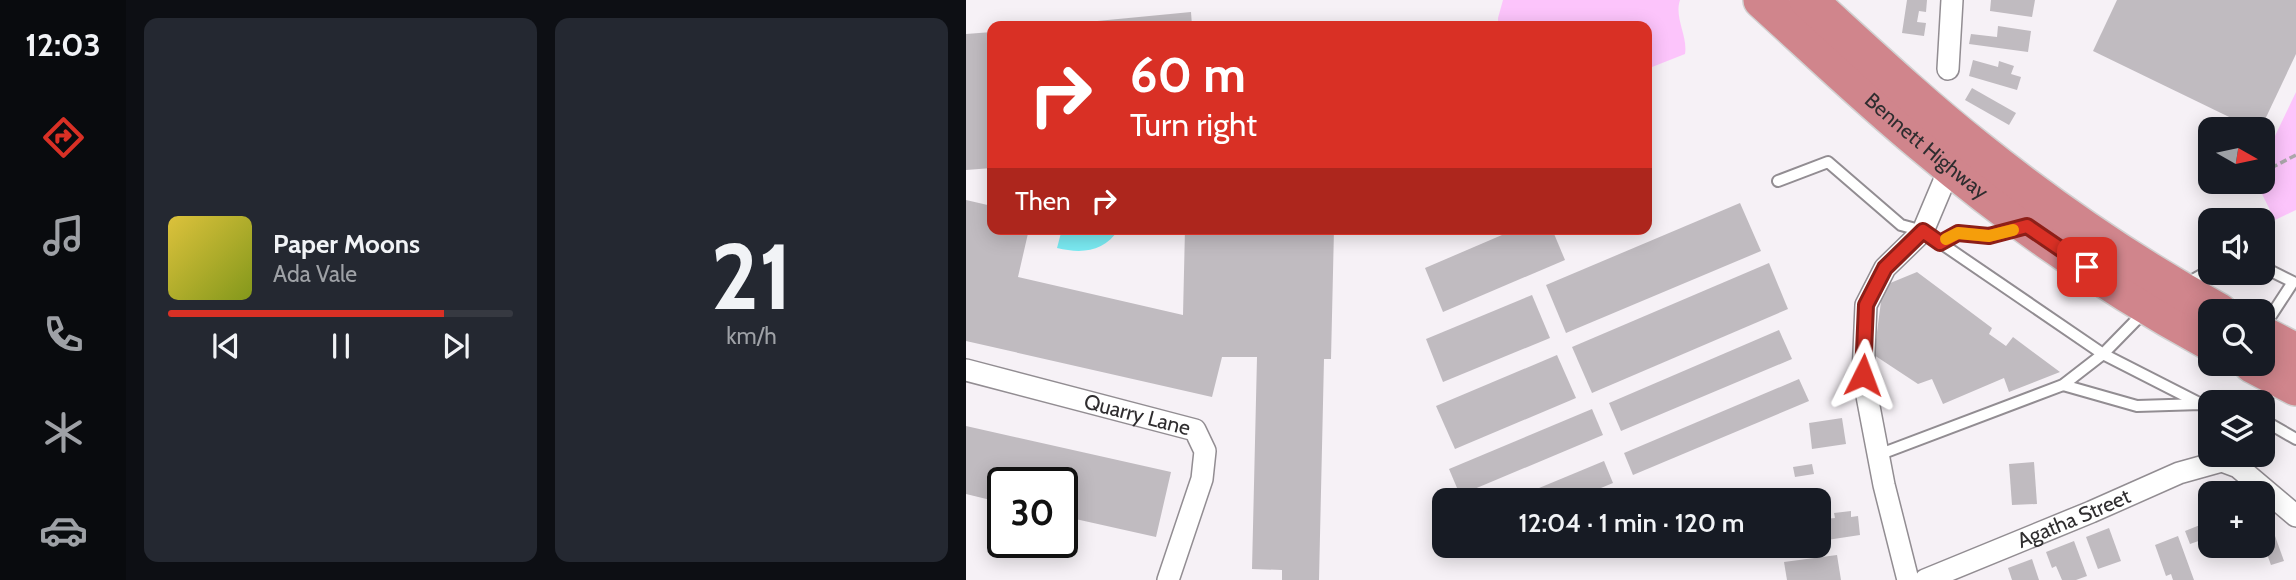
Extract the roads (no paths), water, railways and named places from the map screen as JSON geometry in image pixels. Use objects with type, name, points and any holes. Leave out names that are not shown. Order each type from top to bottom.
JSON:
[{"type":"highway","name":"Bennett Highway","points":[[1762,0],[1889,115],[1950,167],[2027,226],[2160,289],[2198,304]]},
{"type":"highway","name":"Bennett Highway","points":[[1808,0],[1975,148],[2160,289],[2198,329]]},
{"type":"street","points":[[1948,69],[1952,0]]},
{"type":"street","points":[[1908,580],[1878,454],[1863,375],[1866,305],[1885,268],[1931,237],[1950,167]]},
{"type":"street","name":"Quarry Lane","points":[[966,370],[1195,430],[1205,451],[1202,479],[1168,580]]},
{"type":"street","name":"Agatha Street","points":[[1925,580],[2179,473],[2222,460],[2238,467],[2296,516]]},
{"type":"lane","points":[[1778,181],[1828,162],[1901,225],[1931,237],[2103,354],[2198,401]]},
{"type":"lane","points":[[1931,237],[1958,233],[1989,236],[2027,226]]},
{"type":"lane","points":[[2275,273],[2294,283],[2275,311]]},
{"type":"lane","points":[[1878,454],[2063,385],[2103,354],[2160,289],[2198,275]]},
{"type":"lane","points":[[2063,385],[2137,406],[2198,405]]},
{"type":"lane","points":[[2275,427],[2296,439]]},
{"type":"water","points":[[1060,235],[1114,235],[1099,247],[1084,251],[1057,248]]}]
